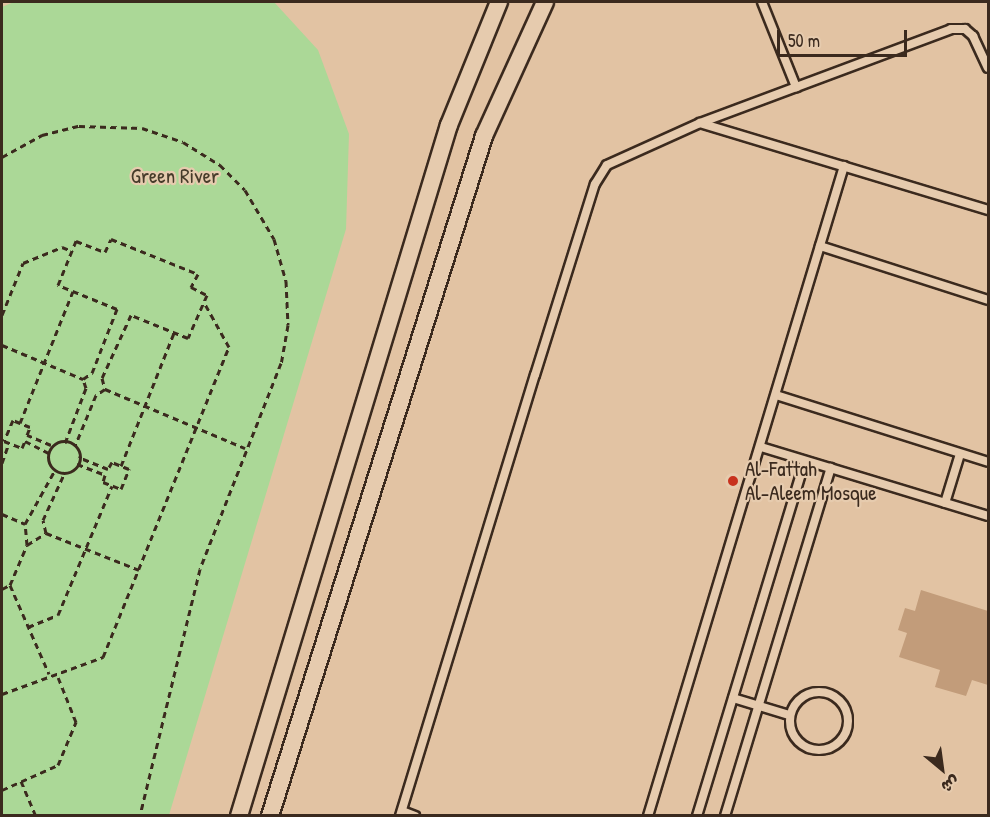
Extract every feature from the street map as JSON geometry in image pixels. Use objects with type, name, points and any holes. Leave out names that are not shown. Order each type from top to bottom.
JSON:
[{"type":"street","points":[[239,816],[449,124],[499,2]]},
{"type":"street","points":[[270,816],[484,136],[545,2]]},
{"type":"lane","points":[[762,2],[796,87]]},
{"type":"lane","points":[[416,816],[401,813],[596,184],[607,165],[623,153],[951,29],[965,29],[973,36],[988,68]]},
{"type":"lane","points":[[700,123],[988,210]]},
{"type":"lane","points":[[648,816],[844,166]]},
{"type":"lane","points":[[820,246],[988,300]]},
{"type":"lane","points":[[776,395],[988,462]]},
{"type":"lane","points":[[761,447],[988,516]]},
{"type":"lane","points":[[945,503],[960,454]]},
{"type":"lane","points":[[697,816],[805,461]]},
{"type":"lane","points":[[725,816],[831,468]]},
{"type":"lane","points":[[822,691],[837,696],[849,724],[835,746],[810,749],[794,735],[789,715],[807,693],[822,691]]},
{"type":"lane","points":[[733,698],[789,715]]},
{"type":"path","points":[[2,157],[60,129],[120,125],[183,142],[220,165],[245,190],[274,239],[289,303],[281,363],[245,448],[200,569],[140,816]]},
{"type":"path","points":[[83,379],[92,373],[117,309],[58,285],[76,241],[105,252],[111,239],[198,274],[191,287],[207,295],[188,338],[131,315],[102,378],[105,389]]},
{"type":"path","points":[[2,315],[23,262],[62,247],[72,251]]},
{"type":"path","points":[[20,423],[73,291]]},
{"type":"path","points":[[2,694],[49,674],[58,676],[103,657],[229,347],[204,302]]},
{"type":"path","points":[[121,466],[174,333]]},
{"type":"path","points":[[2,345],[83,379],[86,388],[65,443]]},
{"type":"path","points":[[105,389],[245,448]]},
{"type":"path","points":[[75,446],[96,395],[105,389]]},
{"type":"path","points":[[51,445],[27,435],[30,427],[14,420],[4,441],[22,448],[25,441],[51,454]]},
{"type":"path","points":[[51,445],[60,439],[65,443]]},
{"type":"path","points":[[51,445],[51,454],[47,462],[57,475],[65,472],[72,474],[77,464],[82,462],[71,439],[65,443]]},
{"type":"path","points":[[2,463],[9,443]]},
{"type":"path","points":[[77,464],[105,475],[103,482],[121,489],[129,469],[112,462],[108,470],[78,457]]},
{"type":"path","points":[[2,589],[10,585],[27,545],[25,524],[55,470]]},
{"type":"path","points":[[46,533],[43,520],[65,472]]},
{"type":"path","points":[[28,627],[58,615],[112,486]]},
{"type":"path","points":[[2,514],[25,524]]},
{"type":"path","points":[[46,533],[139,570]]},
{"type":"path","points":[[27,545],[46,533]]},
{"type":"path","points":[[10,585],[49,674]]},
{"type":"path","points":[[2,790],[58,765],[76,722],[58,676]]},
{"type":"path","points":[[21,781],[36,816]]},
{"type":"green space","name":"Green River","points":[[14,2],[274,2],[318,50],[349,134],[346,229],[169,815],[2,815],[2,7]]},
{"type":"building","points":[[921,590],[988,611],[988,685],[972,680],[966,696],[935,687],[940,670],[899,657],[907,633],[898,630],[905,608],[915,611]]},
{"type":"place","name":"Al-Fattah Al-Aleem Mosque","points":[[733,481]]}]
